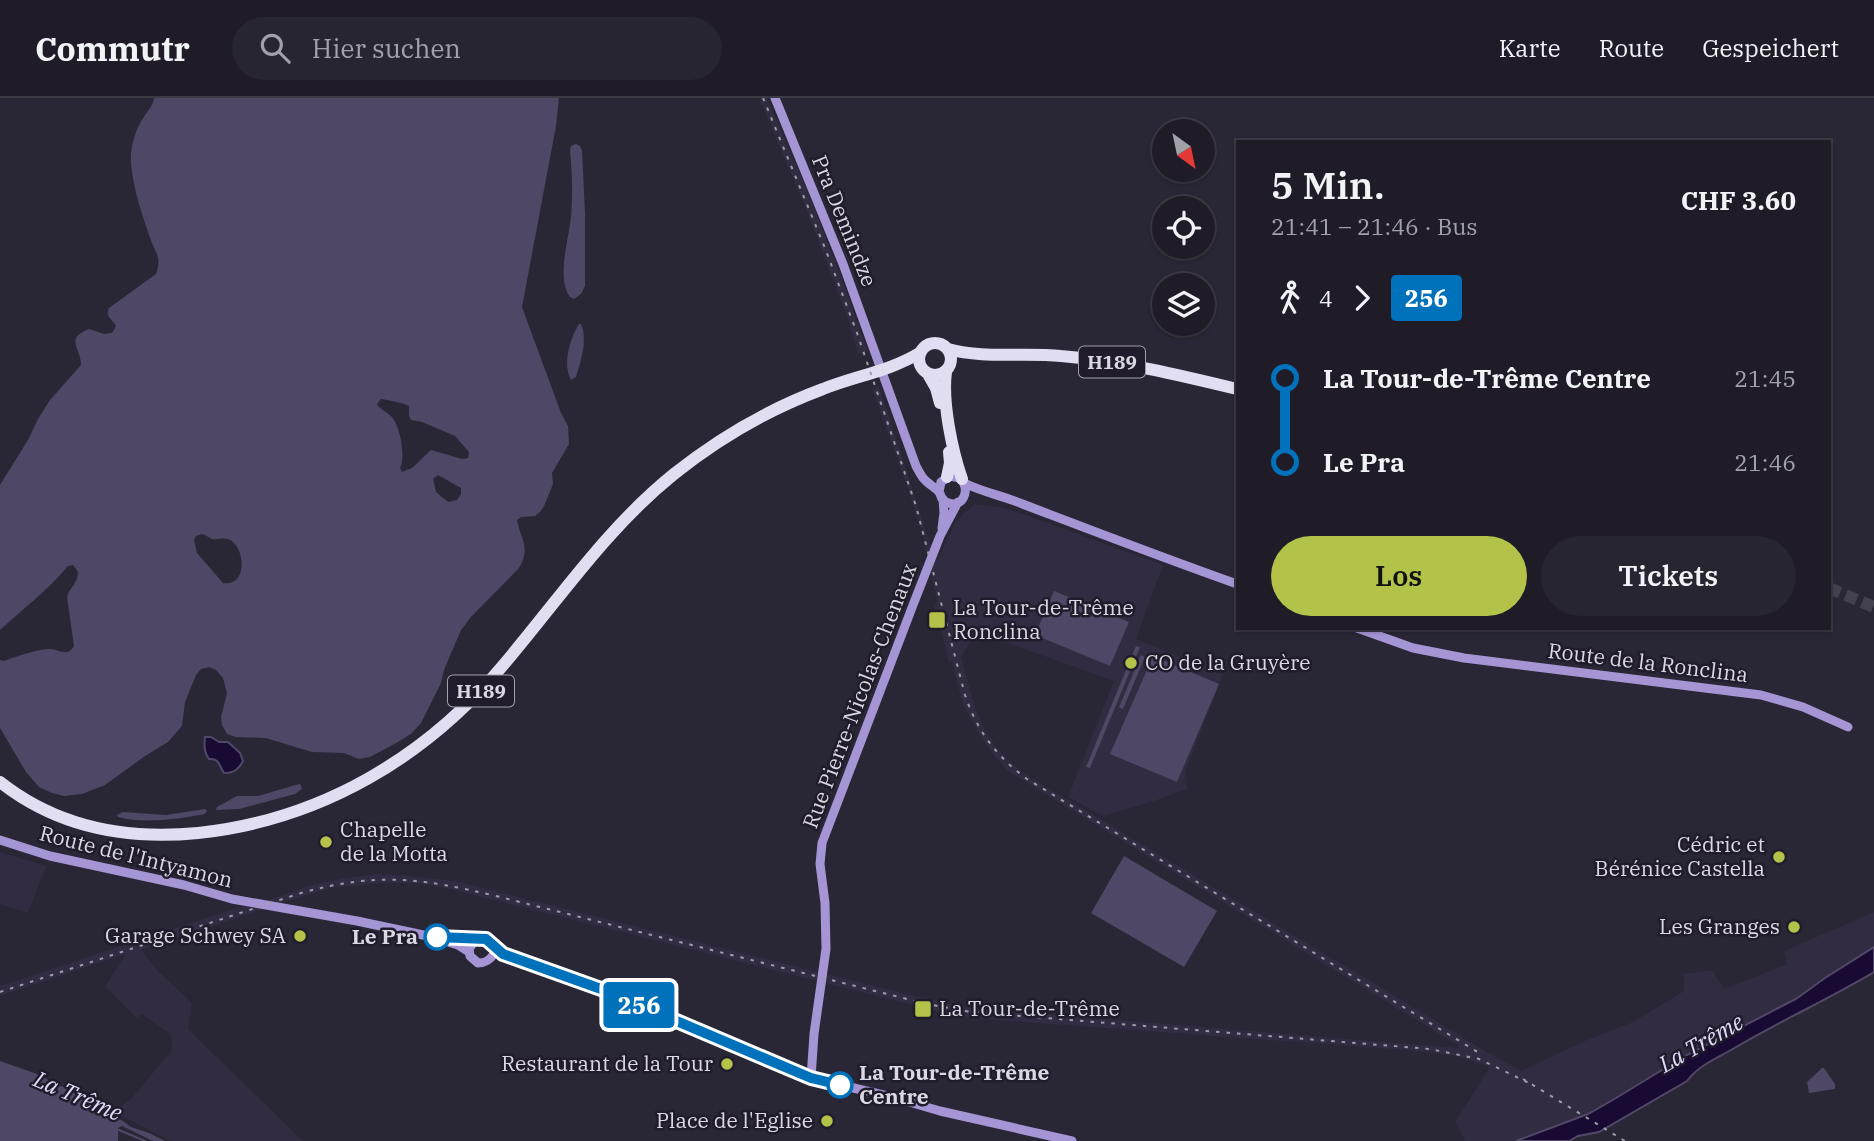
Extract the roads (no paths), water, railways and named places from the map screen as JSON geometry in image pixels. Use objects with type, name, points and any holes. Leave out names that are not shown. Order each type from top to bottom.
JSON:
[{"type":"highway","points":[[945,478],[950,457],[937,393],[919,360],[925,347],[932,344],[948,349],[951,358],[945,397],[956,459],[963,481]]},
{"type":"highway","name":"H189","points":[[948,349],[984,355],[1043,354],[1101,360],[1236,390]]},
{"type":"highway","name":"H189","points":[[0,782],[28,802],[68,820],[116,832],[151,835],[212,831],[248,825],[303,809],[344,792],[404,758],[461,711],[505,664],[609,535],[688,462],[741,428],[789,403],[839,383],[890,368],[921,352]]},
{"type":"highway","name":"H189","points":[[948,369],[964,359],[984,355]]},
{"type":"highway","name":"H189","points":[[890,368],[910,368],[926,372]]},
{"type":"highway","points":[[926,372],[937,376],[948,369]]},
{"type":"street","name":"Pra Demindze","points":[[775,98],[824,215],[918,470]]},
{"type":"street","points":[[918,470],[949,503],[989,494]]},
{"type":"street","points":[[918,470],[930,477],[955,476],[989,494],[1022,503],[1236,584]]},
{"type":"street","points":[[941,495],[940,484],[945,478]]},
{"type":"street","points":[[961,500],[966,489],[963,481]]},
{"type":"street","name":"Rue Pierre-Nicolas-Chenaux","points":[[940,537],[944,513],[941,495]]},
{"type":"street","name":"Rue Pierre-Nicolas-Chenaux","points":[[811,1078],[814,1034],[826,949],[825,903],[820,864],[822,843],[940,537],[961,500]]},
{"type":"street","name":"Route de la Ronclina","points":[[1363,630],[1413,648],[1464,658],[1762,695],[1803,707],[1848,727]]},
{"type":"street","name":"Route de l'Intyamon","points":[[0,840],[50,856],[232,899],[428,936]]},
{"type":"street","points":[[428,936],[486,939],[503,954],[601,989],[811,1078],[1072,1141]]},
{"type":"street","points":[[428,936],[469,952]]},
{"type":"street","points":[[475,940],[470,945],[469,952],[472,960],[478,963],[525,963]]},
{"type":"street","points":[[488,961],[493,955],[493,947]]},
{"type":"waterway","name":"La Trême","points":[[0,1080],[145,1141]]},
{"type":"tunnel","points":[[1831,589],[1874,607]]},
{"type":"railway","points":[[763,98],[857,333],[916,506],[965,695],[989,742],[1006,762],[1027,779],[1481,1054]]},
{"type":"railway","points":[[0,992],[301,893],[353,882],[398,880],[444,885],[496,896],[927,1004],[971,1012],[1430,1049],[1479,1059],[1529,1083]]},
{"type":"railway","points":[[1523,1079],[1625,1141]]},
{"type":"place","name":"La Tour-de-Trême Ronclina","points":[[937,620]]},
{"type":"place","name":"CO de la Gruyère","points":[[1131,663]]},
{"type":"place","name":"Chapelle de la Motta","points":[[326,842]]},
{"type":"place","name":"Cédric et Bérénice Castella","points":[[1779,857]]},
{"type":"place","name":"Les Granges","points":[[1794,927]]},
{"type":"place","name":"Garage Schwey SA","points":[[300,936]]},
{"type":"place","name":"Le Pra","points":[[437,937]]},
{"type":"place","name":"La Tour-de-Trême","points":[[923,1009]]},
{"type":"place","name":"Restaurant de la Tour","points":[[727,1064]]},
{"type":"place","name":"La Tour-de-Trême Centre","points":[[840,1085]]},
{"type":"place","name":"Place de l'Eglise","points":[[827,1121]]}]
